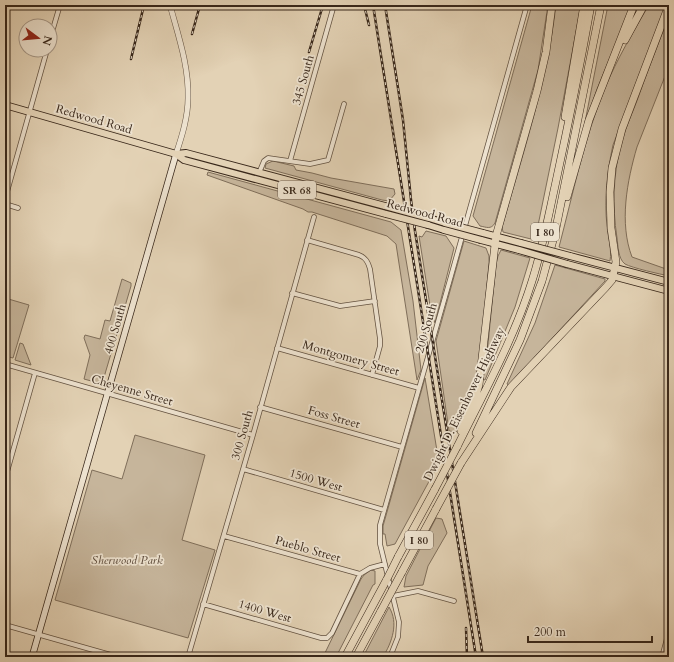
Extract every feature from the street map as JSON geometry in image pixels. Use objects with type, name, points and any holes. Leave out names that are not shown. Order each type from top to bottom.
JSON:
[{"type":"highway","points":[[458,446],[461,431],[474,401],[481,377],[495,240],[537,91],[546,52],[552,5]]},
{"type":"highway","points":[[546,228],[584,5]]},
{"type":"highway","name":"Dwight D. Eisenhower Highway","points":[[345,657],[458,446],[517,323],[532,281],[546,228],[592,5]]},
{"type":"highway","name":"Dwight D. Eisenhower Highway","points":[[356,657],[461,463],[520,340],[542,281],[555,232],[601,5]]},
{"type":"highway","points":[[542,281],[589,120],[634,5]]},
{"type":"highway","points":[[611,64],[644,5]]},
{"type":"highway","points":[[461,463],[511,387],[606,287],[613,276],[616,261],[611,228],[610,208],[612,168],[622,129],[669,5]]},
{"type":"main road","name":"Redwood Road","points":[[5,105],[176,154],[184,160],[481,240],[521,243],[669,282]]},
{"type":"main road","name":"Redwood Road","points":[[176,154],[186,153],[446,222],[483,233],[495,240],[519,250],[669,291]]},
{"type":"main road","name":"400 South","points":[[32,657],[176,154]]},
{"type":"street","points":[[56,18],[60,5]]},
{"type":"street","name":"400 South","points":[[170,5],[184,58],[188,84],[186,120],[176,154]]},
{"type":"street","name":"345 South","points":[[290,161],[334,5]]},
{"type":"street","name":"200 South","points":[[390,657],[399,632],[399,622],[379,534],[384,510],[449,284],[526,5]]},
{"type":"street","points":[[5,200],[45,58]]},
{"type":"street","points":[[259,173],[264,161],[268,158],[310,164],[328,160],[344,104]]},
{"type":"street","points":[[5,204],[18,208]]},
{"type":"street","name":"300 South","points":[[188,657],[253,435],[314,217]]},
{"type":"street","points":[[307,240],[359,255],[366,259],[369,266],[380,340],[372,375]]},
{"type":"street","points":[[292,293],[340,306],[375,301]]},
{"type":"street","name":"Montgomery Street","points":[[277,348],[419,388]]},
{"type":"street","name":"Cheyenne Street","points":[[5,364],[253,435]]},
{"type":"street","points":[[5,480],[35,372]]},
{"type":"street","name":"Foss Street","points":[[260,407],[402,447]]},
{"type":"street","name":"1500 West","points":[[243,469],[384,510]]},
{"type":"street","name":"Pueblo Street","points":[[224,536],[360,574]]},
{"type":"street","points":[[360,574],[370,568],[385,564]]},
{"type":"street","name":"1400 West","points":[[203,604],[321,638],[327,638],[330,636],[360,574]]},
{"type":"street","points":[[393,596],[418,591],[454,601]]},
{"type":"street","points":[[5,625],[110,656],[118,657]]},
{"type":"street","points":[[662,657],[669,631]]},
{"type":"green space","points":[[532,5],[548,5],[538,70],[495,223],[492,227],[480,226],[473,216]]},
{"type":"green space","points":[[556,5],[581,5],[535,240],[503,232],[502,227],[526,145],[547,62]]},
{"type":"green space","points":[[608,5],[632,5],[597,89],[584,127]]},
{"type":"green space","points":[[649,5],[666,5],[613,145],[609,165],[606,196],[606,216],[610,261],[559,247],[579,167],[605,88],[631,35]]},
{"type":"green space","points":[[669,16],[669,66],[637,147],[630,174],[625,216],[628,244],[632,257],[669,270],[669,276],[646,271],[625,264],[621,259],[615,226],[614,189],[619,153],[624,135]]},
{"type":"green space","points":[[273,161],[294,166],[296,170],[394,189],[395,194],[389,201],[382,200],[265,168],[266,164]]},
{"type":"green space","points":[[208,172],[391,222],[401,230],[413,301],[421,370],[417,380],[396,244],[387,236],[308,212],[207,175]]},
{"type":"green space","points":[[426,231],[446,236],[454,248],[435,323],[431,312],[419,236],[422,237]]},
{"type":"green space","points":[[464,241],[486,248],[489,256],[489,263],[478,377],[469,405],[456,432],[449,431],[436,341]]},
{"type":"green space","points":[[501,250],[530,258],[515,307],[485,380],[482,379],[488,344],[496,264]]},
{"type":"green space","points":[[555,265],[605,279],[605,281],[509,385],[507,384],[535,323]]},
{"type":"green space","points":[[122,279],[131,283],[131,286],[102,384],[84,379],[90,355],[84,338],[85,335],[100,339],[105,320],[110,321]]},
{"type":"green space","points":[[5,298],[29,305],[13,358],[5,356]]},
{"type":"green space","points":[[20,343],[23,344],[31,365],[15,360]]},
{"type":"green space","points":[[425,378],[439,463],[395,544],[387,546],[385,534],[383,534],[383,526]]},
{"type":"green space","name":"Sherwood Park","points":[[135,435],[205,455],[182,540],[215,550],[188,638],[55,600],[92,470],[122,479]]},
{"type":"green space","points":[[436,518],[442,519],[447,533],[428,566],[423,585],[404,587],[406,576]]},
{"type":"green space","points":[[371,570],[375,571],[375,584],[373,585],[336,657],[323,657],[361,579]]},
{"type":"green space","points":[[389,607],[394,619],[394,626],[391,639],[383,657],[363,657]]},
{"type":"railway","points":[[131,59],[144,5]]},
{"type":"railway","points":[[192,34],[200,5]]},
{"type":"railway","points":[[309,52],[323,5]]},
{"type":"railway","points":[[364,5],[369,25]]},
{"type":"railway","points":[[373,5],[476,657]]},
{"type":"railway","points":[[385,5],[403,120],[415,231],[483,657]]},
{"type":"railway","points":[[466,628],[467,657]]}]
